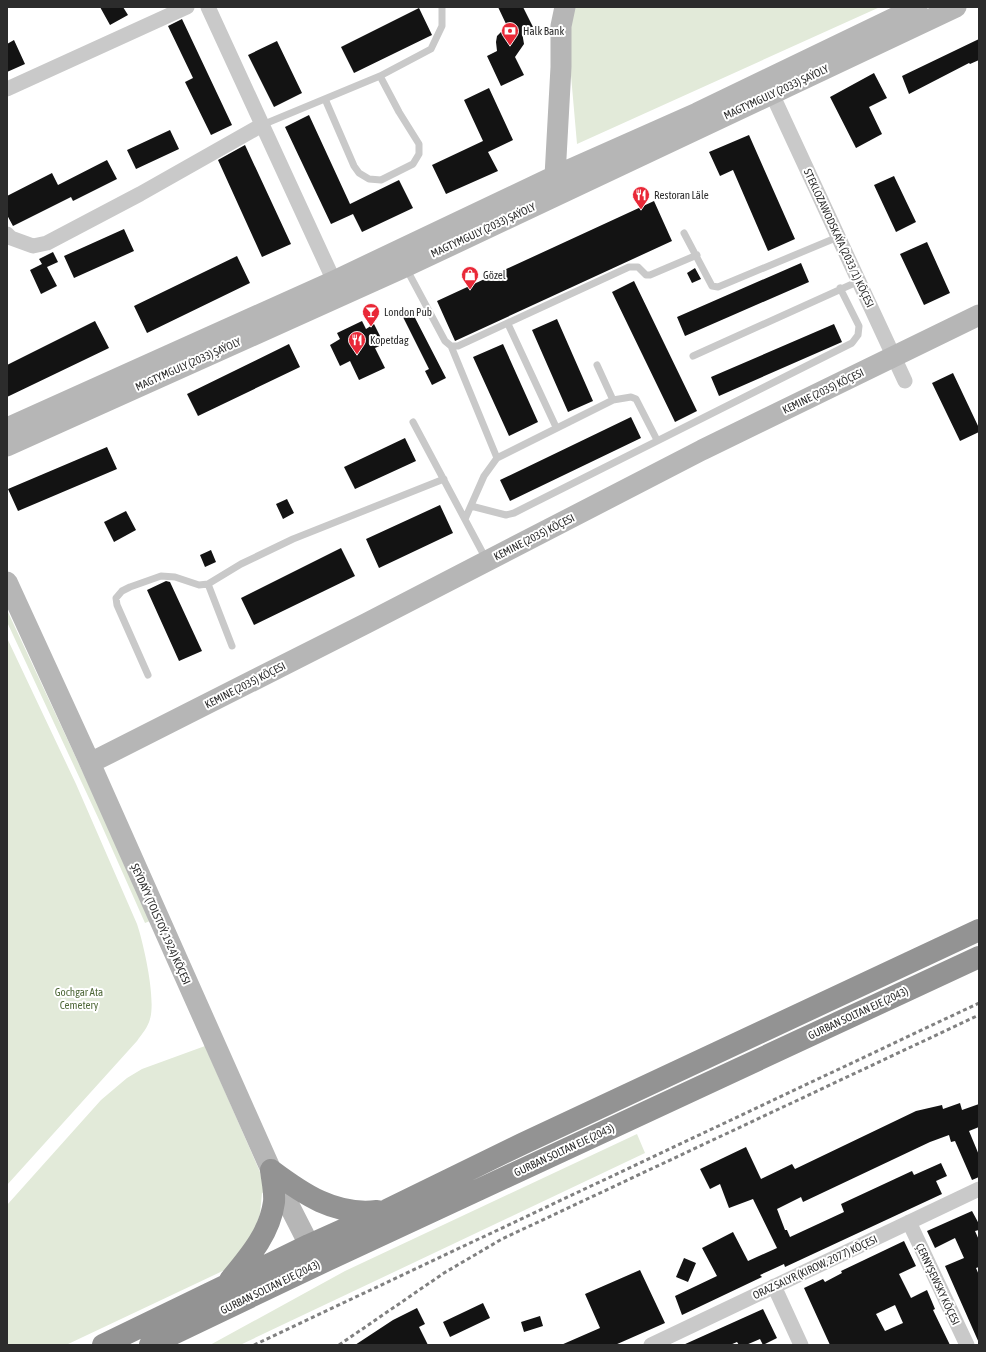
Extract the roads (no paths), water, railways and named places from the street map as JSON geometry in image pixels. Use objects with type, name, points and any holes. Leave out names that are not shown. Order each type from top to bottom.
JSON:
[{"type":"highway","name":"GURBAN SOLTAN EJE (2043)","points":[[103,1345],[522,1144],[979,930]]},
{"type":"highway","name":"GURBAN SOLTAN EJE (2043)","points":[[150,1345],[319,1264],[979,957]]},
{"type":"highway","points":[[271,1170],[300,1193],[321,1203],[359,1212],[387,1210]]},
{"type":"highway","name":"GURBAN SOLTAN EJE (2043)","points":[[226,1285],[254,1250],[267,1227],[274,1201],[271,1170]]},
{"type":"highway","points":[[178,1345],[279,1284]]},
{"type":"main road","points":[[555,176],[561,66],[561,26],[565,7]]},
{"type":"main road","name":"MAGTYMGULY (2033) ŞAÝOLY","points":[[7,428],[334,281],[555,176],[697,113],[917,7]]},
{"type":"main road","name":"MAGTYMGULY (2033) ŞAÝOLY","points":[[7,446],[405,267],[956,7]]},
{"type":"main road","name":"KEMINE (2035) KÖÇESI","points":[[90,763],[702,450],[979,315]]},
{"type":"main road","name":"ŞEÝDAÝY (TOLSTOÝ, 1924) KÖÇESI","points":[[7,582],[90,763],[271,1170],[319,1264]]},
{"type":"street","points":[[7,89],[187,7]]},
{"type":"street","points":[[208,7],[334,281]]},
{"type":"street","name":"STEKLOZAWODSKAÝA (2033/1) KÖÇESI","points":[[772,94],[906,381]]},
{"type":"street","points":[[7,234],[11,238],[33,246],[47,243],[140,194],[262,125]]},
{"type":"street","name":"ORAZ SALYR (KIROW, 2077) KÖÇESI","points":[[651,1345],[979,1189]]},
{"type":"street","name":"ÇERNYŞEWSKY KÖÇESI","points":[[909,1222],[967,1345]]},
{"type":"street","points":[[774,1286],[801,1345]]},
{"type":"lane","points":[[262,125],[380,76],[431,49],[442,26],[442,7]]},
{"type":"lane","points":[[325,99],[354,166],[359,173],[369,179],[381,180],[413,164],[419,154],[419,144],[399,112],[380,76]]},
{"type":"lane","points":[[684,233],[697,255],[712,286],[718,287],[838,237]]},
{"type":"lane","points":[[451,346],[458,346],[508,324],[629,267],[638,267],[646,274],[650,275],[697,255]]},
{"type":"lane","points":[[405,267],[445,341],[451,346],[497,458]]},
{"type":"lane","points":[[693,356],[840,288],[859,281]]},
{"type":"lane","points":[[471,506],[506,515],[514,513],[657,440],[852,344],[858,334],[858,326],[840,288]]},
{"type":"lane","points":[[508,324],[556,427]]},
{"type":"lane","points":[[597,365],[613,400]]},
{"type":"lane","points":[[465,519],[484,476],[497,458],[556,427],[613,400],[631,397],[636,399],[657,440]]},
{"type":"lane","points":[[413,422],[487,561]]},
{"type":"lane","points":[[148,675],[121,617],[116,598],[122,591],[161,576],[175,577],[199,585],[208,584],[240,564],[293,539],[444,479]]},
{"type":"lane","points":[[208,584],[232,646]]},
{"type":"railway","points":[[254,1345],[979,1003]]},
{"type":"railway","points":[[339,1345],[444,1273],[502,1239],[979,1015]]},
{"type":"place","name":"Halk Bank","points":[[510,46]]},
{"type":"place","name":"Restoran Läle","points":[[641,210]]},
{"type":"place","name":"Gözel","points":[[470,290]]},
{"type":"place","name":"London Pub","points":[[371,327]]},
{"type":"place","name":"Kopetdag","points":[[357,355]]},
{"type":"park label","name":"Gochgar Ata Cemetery","points":[[79,998]]}]
